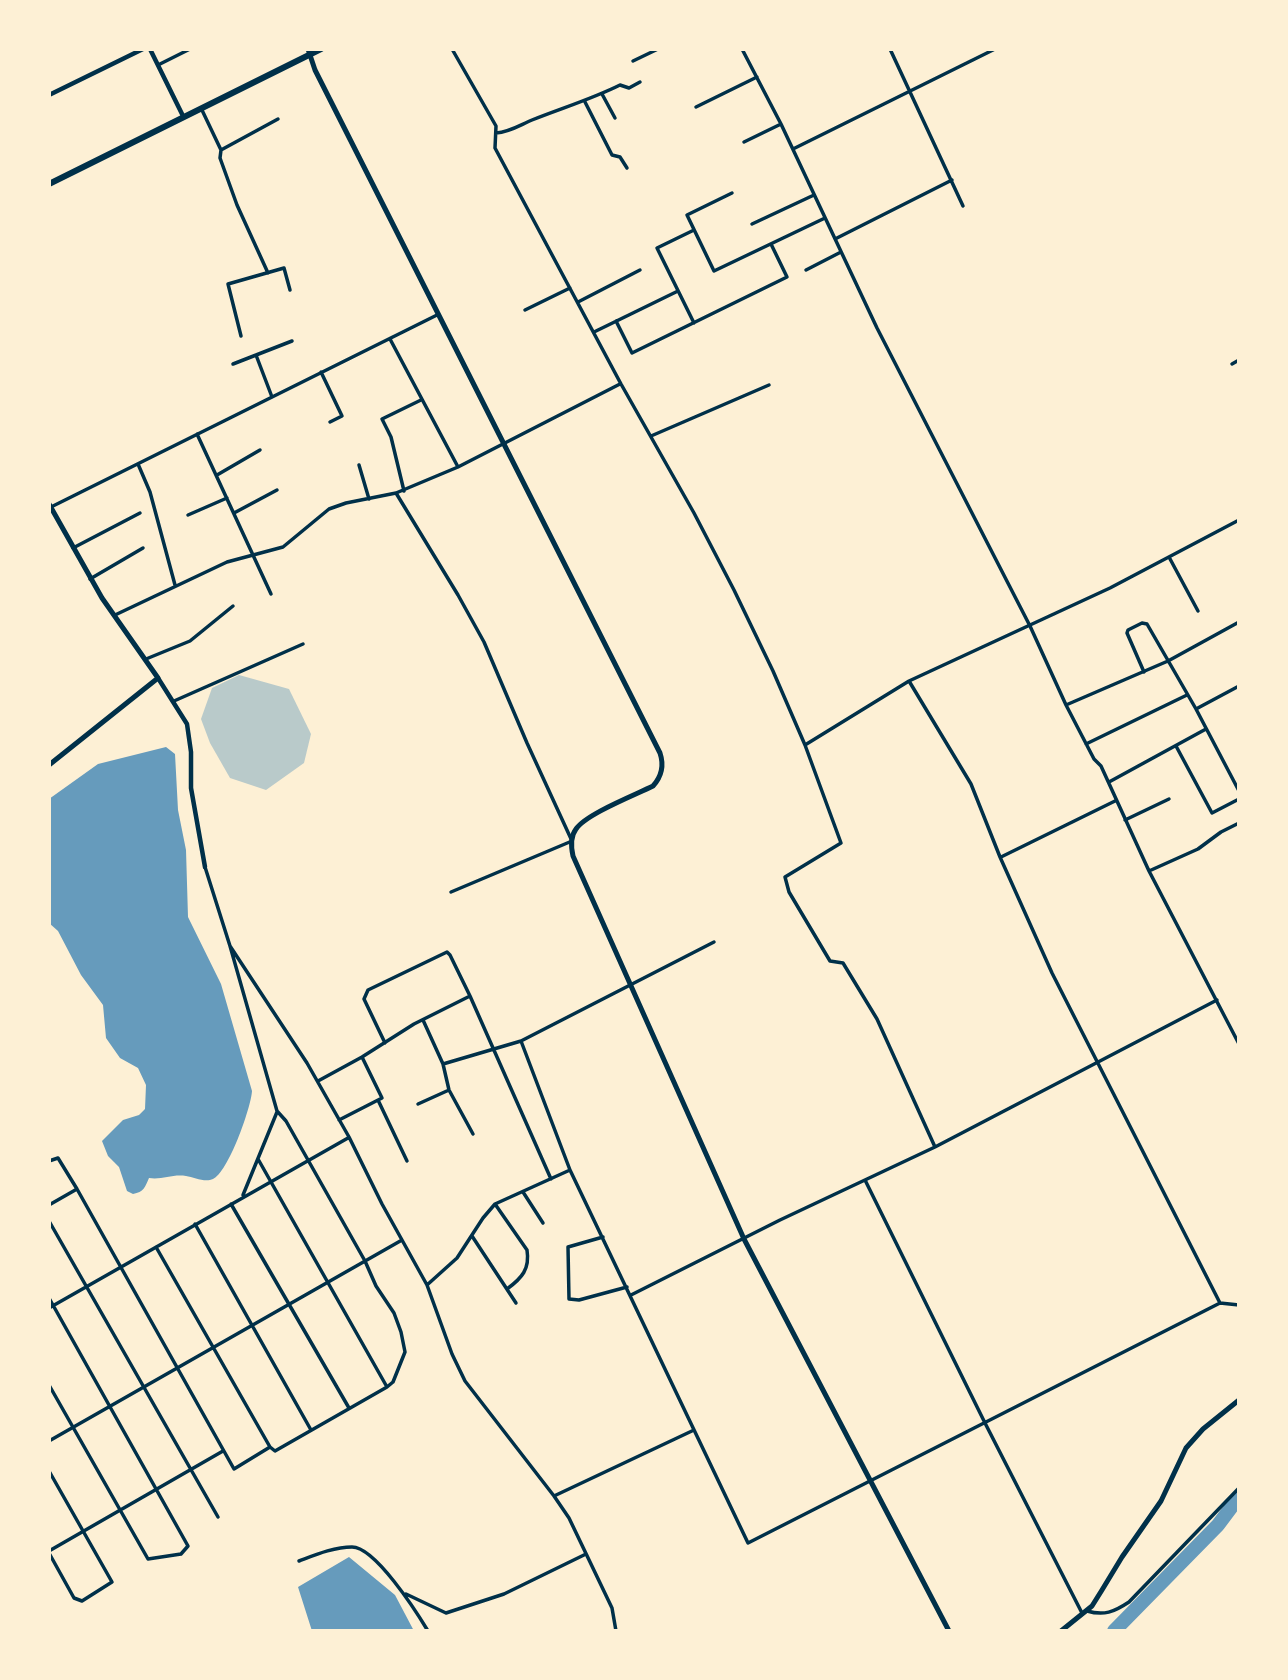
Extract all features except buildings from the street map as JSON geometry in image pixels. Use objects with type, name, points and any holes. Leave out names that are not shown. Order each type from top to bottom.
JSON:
[{"type":"highway","points":[[49,184],[309,52],[321,49]]},
{"type":"main road","points":[[309,52],[315,70],[437,315],[662,758],[661,773],[653,786],[587,818],[576,828],[572,841],[573,856],[744,1239],[949,1631]]},
{"type":"main road","points":[[49,765],[158,678],[90,579],[50,506]]},
{"type":"main road","points":[[1061,1631],[1092,1606],[1161,1501],[1186,1448],[1203,1429],[1239,1400]]},
{"type":"street","points":[[49,95],[143,49]]},
{"type":"street","points":[[149,49],[183,116]]},
{"type":"street","points":[[158,65],[190,49]]},
{"type":"street","points":[[452,49],[496,126],[495,148],[621,384],[694,513],[774,671],[841,843],[785,877],[789,892],[830,961],[843,963],[857,983],[877,1019],[935,1147]]},
{"type":"street","points":[[633,61],[658,49]]},
{"type":"street","points":[[743,49],[877,328],[1030,626],[1066,705],[1109,782],[1115,801],[1149,871],[1239,1044]]},
{"type":"street","points":[[890,49],[963,205]]},
{"type":"street","points":[[793,149],[995,49]]},
{"type":"street","points":[[696,107],[757,77]]},
{"type":"street","points":[[496,133],[507,132],[585,102],[620,85],[629,88],[640,82]]},
{"type":"street","points":[[602,94],[615,118]]},
{"type":"street","points":[[585,102],[612,155],[620,157],[627,168]]},
{"type":"street","points":[[201,108],[221,150],[220,158],[237,205],[268,273]]},
{"type":"street","points":[[221,150],[278,119]]},
{"type":"street","points":[[744,142],[781,124]]},
{"type":"street","points":[[835,239],[952,180]]},
{"type":"street","points":[[732,193],[687,215],[714,271],[825,218]]},
{"type":"street","points":[[752,224],[814,195]]},
{"type":"street","points":[[694,230],[657,248],[694,323]]},
{"type":"street","points":[[616,321],[632,353],[787,277],[771,244]]},
{"type":"street","points":[[806,270],[841,252]]},
{"type":"street","points":[[241,336],[228,285],[284,268],[290,290]]},
{"type":"street","points":[[578,302],[640,270]]},
{"type":"street","points":[[525,310],[570,288]]},
{"type":"street","points":[[594,332],[678,291]]},
{"type":"street","points":[[50,506],[437,315]]},
{"type":"street","points":[[390,339],[458,467]]},
{"type":"street","points":[[233,364],[292,341]]},
{"type":"street","points":[[256,355],[272,397]]},
{"type":"street","points":[[1232,364],[1239,360]]},
{"type":"street","points":[[321,372],[342,415],[330,422]]},
{"type":"street","points":[[113,615],[227,562],[283,547],[329,509],[346,502],[404,491],[458,467],[621,384]]},
{"type":"street","points":[[651,436],[769,385]]},
{"type":"street","points":[[404,491],[391,437],[383,419],[421,400]]},
{"type":"street","points":[[197,434],[271,594]]},
{"type":"street","points":[[216,475],[260,450]]},
{"type":"street","points":[[138,464],[150,492],[175,586]]},
{"type":"street","points":[[359,465],[369,499]]},
{"type":"street","points":[[234,513],[277,490]]},
{"type":"street","points":[[396,493],[484,642],[572,841],[451,892]]},
{"type":"street","points":[[188,514],[227,498]]},
{"type":"street","points":[[74,548],[140,513]]},
{"type":"street","points":[[804,745],[909,681],[1030,626],[1239,520]]},
{"type":"street","points":[[90,579],[143,548]]},
{"type":"street","points":[[1169,557],[1198,611]]},
{"type":"street","points":[[146,659],[190,641],[233,606]]},
{"type":"street","points":[[1066,705],[1168,661],[1239,622]]},
{"type":"street","points":[[1144,671],[1127,632],[1142,623],[1147,624],[1239,791]]},
{"type":"street","points":[[174,701],[303,644]]},
{"type":"street","points":[[156,1247],[275,1451],[393,1382],[404,1352],[394,1313],[376,1286],[365,1261],[286,1121],[277,1111],[205,867],[191,788],[191,752],[187,724],[158,678]]},
{"type":"street","points":[[909,681],[971,784],[1000,857],[1052,973],[1220,1303]]},
{"type":"street","points":[[1196,709],[1239,685]]},
{"type":"street","points":[[1086,744],[1187,695]]},
{"type":"street","points":[[1109,782],[1206,729]]},
{"type":"street","points":[[1176,746],[1212,813],[1239,799]]},
{"type":"street","points":[[1125,820],[1169,799]]},
{"type":"street","points":[[1000,857],[1115,801]]},
{"type":"street","points":[[1149,871],[1198,849],[1239,823]]},
{"type":"street","points":[[443,1064],[521,1041],[714,942]]},
{"type":"street","points":[[230,946],[318,1081],[339,1119],[427,1285],[452,1354],[465,1381],[569,1518],[612,1608],[616,1631]]},
{"type":"street","points":[[385,1043],[364,999],[368,990],[447,952],[450,954],[551,1179]]},
{"type":"street","points":[[318,1081],[470,996]]},
{"type":"street","points":[[631,1296],[780,1220],[935,1147],[1217,1000]]},
{"type":"street","points":[[423,1020],[443,1064],[449,1090],[473,1134]]},
{"type":"street","points":[[521,1041],[570,1170],[748,1543],[1220,1303],[1239,1305]]},
{"type":"street","points":[[339,1119],[382,1098],[362,1057]]},
{"type":"street","points":[[418,1104],[449,1090]]},
{"type":"street","points":[[378,1100],[407,1161]]},
{"type":"street","points":[[242,1197],[277,1111]]},
{"type":"street","points":[[51,1306],[349,1138]]},
{"type":"street","points":[[49,1161],[58,1158],[77,1189],[234,1469],[271,1447]]},
{"type":"street","points":[[258,1158],[387,1387]]},
{"type":"street","points":[[427,1285],[457,1258],[490,1208],[570,1170]]},
{"type":"street","points":[[865,1180],[985,1423],[1084,1612],[1107,1614],[1129,1602],[1239,1488]]},
{"type":"street","points":[[49,1205],[77,1189]]},
{"type":"street","points":[[523,1192],[543,1223]]},
{"type":"street","points":[[231,1204],[349,1409]]},
{"type":"street","points":[[495,1204],[527,1250],[528,1256],[526,1271],[521,1280],[507,1289]]},
{"type":"street","points":[[49,1221],[218,1517]]},
{"type":"street","points":[[195,1224],[312,1430]]},
{"type":"street","points":[[472,1236],[516,1303]]},
{"type":"street","points":[[603,1237],[568,1247],[569,1299],[579,1300],[627,1287]]},
{"type":"street","points":[[49,1441],[402,1240]]},
{"type":"street","points":[[49,1298],[51,1306],[111,1406],[188,1546],[181,1554],[148,1559],[49,1385]]},
{"type":"street","points":[[554,1496],[694,1430]]},
{"type":"street","points":[[49,1471],[83,1531],[112,1583],[82,1601],[74,1598],[49,1552],[83,1531],[223,1451]]},
{"type":"street","points":[[299,1561],[328,1550],[354,1547],[368,1552],[406,1594],[428,1631]]},
{"type":"street","points":[[406,1594],[446,1613],[504,1594],[586,1554]]},
{"type":"shaded area","points":[[239,675],[289,689],[311,734],[304,763],[266,790],[230,778],[210,743],[201,719],[212,688]]},
{"type":"water","points":[[166,747],[175,754],[178,810],[186,850],[188,917],[221,984],[252,1091],[238,1139],[219,1174],[207,1180],[181,1176],[149,1178],[142,1190],[133,1194],[127,1191],[119,1167],[108,1156],[102,1141],[123,1120],[139,1115],[145,1109],[146,1085],[138,1068],[120,1058],[106,1038],[103,1005],[81,975],[58,931],[49,923],[49,799],[98,764]]},
{"type":"water","points":[[349,1557],[395,1595],[414,1631],[312,1631],[298,1587]]},
{"type":"waterway","points":[[1114,1631],[1218,1525],[1239,1497]]}]
